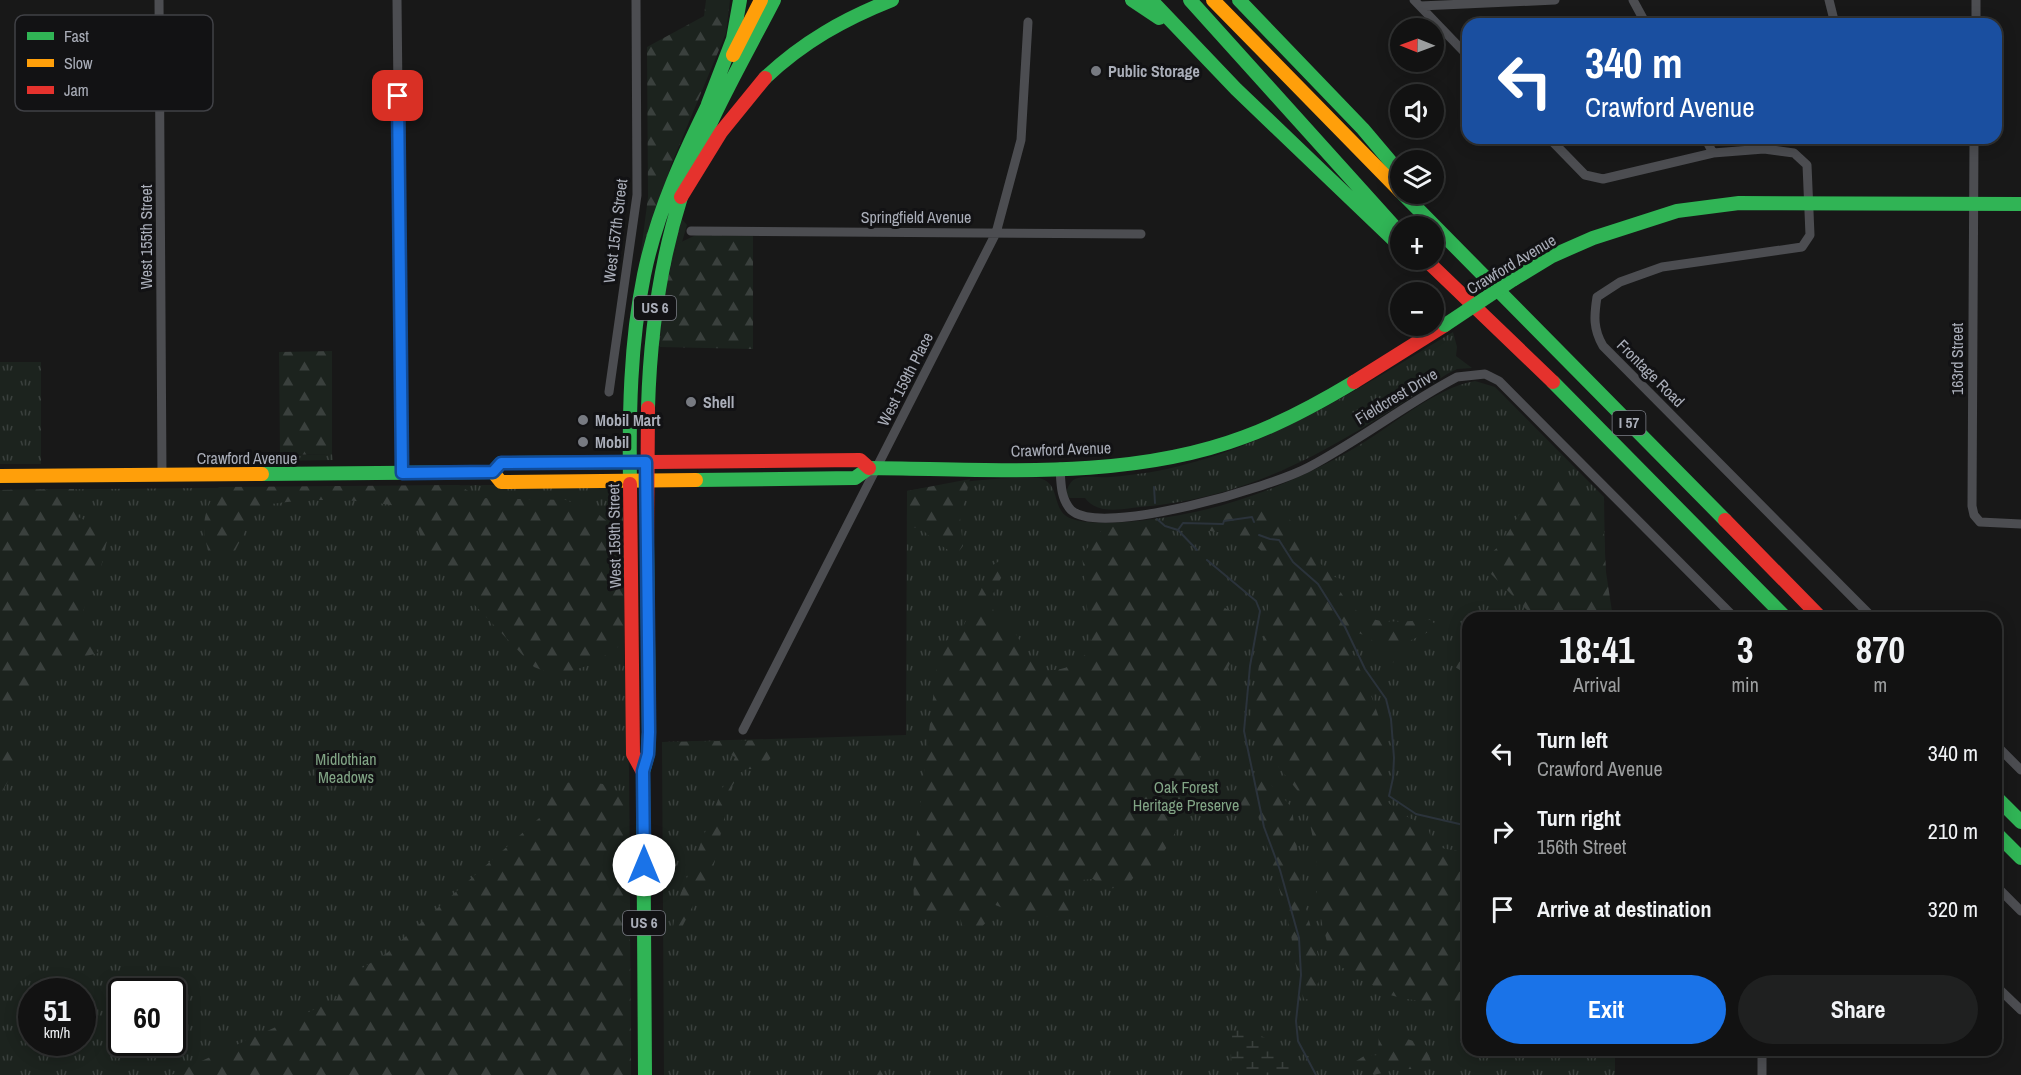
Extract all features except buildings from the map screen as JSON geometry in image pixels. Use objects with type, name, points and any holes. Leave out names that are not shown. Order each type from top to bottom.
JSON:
[{"type":"main road","points":[[708,104],[733,39],[740,0]]},
{"type":"main road","name":"West 159th Street","points":[[643,771],[633,754],[629,462],[632,363],[644,279],[665,200],[708,104],[761,0]]},
{"type":"main road","name":"West 159th Street","points":[[645,1075],[643,771],[648,754],[649,732],[646,462],[649,355],[666,250],[681,197],[703,140],[774,0]]},
{"type":"main road","points":[[681,197],[714,140],[749,93],[783,62],[822,32],[873,6],[892,0]]},
{"type":"main road","points":[[1132,0],[1145,7],[1211,63]]},
{"type":"main road","points":[[1151,0],[1211,63],[1390,236]]},
{"type":"main road","points":[[1190,0],[1390,222]]},
{"type":"main road","name":"I 57","points":[[1213,0],[1390,181]]},
{"type":"main road","points":[[1239,0],[1355,120],[1390,161]]},
{"type":"main road","name":"Crawford Avenue","points":[[493,472],[501,482],[855,478],[873,468],[1060,467],[1125,463],[1191,453],[1242,438],[1290,418],[1445,325],[1552,256],[1640,221],[1677,211],[1739,202],[2021,204]]},
{"type":"main road","name":"I 57","points":[[1413,204],[1425,216]]},
{"type":"main road","name":"I 57","points":[[1444,235],[1815,612]]},
{"type":"main road","points":[[1432,270],[1447,280]]},
{"type":"main road","name":"I 57","points":[[1436,270],[1578,406],[1780,612]]},
{"type":"main road","name":"Crawford Avenue","points":[[0,476],[493,472],[501,463],[844,459],[860,460],[873,468]]},
{"type":"main road","points":[[2002,803],[2021,822]]},
{"type":"main road","points":[[2002,839],[2021,858]]},
{"type":"street","name":"West 155th Street","points":[[159,0],[159,15]]},
{"type":"street","points":[[397,0],[402,473]]},
{"type":"street","name":"West 157th Street","points":[[609,392],[637,195],[636,0]]},
{"type":"street","points":[[1417,3],[1555,0]]},
{"type":"street","points":[[1633,0],[1643,18]]},
{"type":"street","points":[[1829,0],[1833,18]]},
{"type":"street","points":[[1976,0],[1976,18]]},
{"type":"street","points":[[1417,3],[1462,50]]},
{"type":"street","name":"West 159th Place","points":[[743,730],[873,468],[996,233],[1021,140],[1028,22]]},
{"type":"street","name":"West 155th Street","points":[[160,111],[162,475]]},
{"type":"street","points":[[1555,144],[1585,175],[1603,179],[1713,153],[1764,149],[1794,153],[1808,165],[1809,202]]},
{"type":"street","points":[[1708,144],[1713,153]]},
{"type":"street","name":"163rd Street","points":[[1974,144],[1972,506],[1974,515],[1980,522],[2021,524]]},
{"type":"street","name":"Frontage Road","points":[[1809,202],[1809,235],[1802,247],[1662,267],[1620,282],[1597,297],[1595,332],[1603,346],[1867,612]]},
{"type":"street","name":"Springfield Avenue","points":[[691,231],[1141,234]]},
{"type":"street","name":"Fieldcrest Drive","points":[[1060,467],[1063,499],[1072,511],[1087,516],[1109,517],[1177,509],[1230,497],[1308,468],[1457,377],[1485,374],[1504,386],[1729,612]]},
{"type":"street","points":[[2002,750],[2021,770]]},
{"type":"street","points":[[2002,892],[2021,911]]},
{"type":"street","points":[[2002,992],[2021,1010]]},
{"type":"street","points":[[1762,1056],[1762,1075]]},
{"type":"green space","points":[[706,0],[730,0],[726,33],[671,165],[638,275],[648,197],[647,47],[704,16]]},
{"type":"green space","points":[[679,216],[687,225],[682,242],[677,244],[664,293],[660,346],[652,347]]},
{"type":"green space","points":[[696,235],[753,236],[753,349],[660,347],[664,293],[677,244]]},
{"type":"green space","points":[[1453,332],[1457,347],[1456,356],[1472,368],[1457,369],[1447,374],[1338,442],[1265,478],[1226,491],[1184,501],[1118,510],[1096,507],[1085,498],[1070,498],[1066,495],[1070,484],[1076,479],[1168,469],[1258,440],[1325,407]]},
{"type":"green space","points":[[332,351],[332,454],[280,455],[279,352]]},
{"type":"green space","points":[[0,362],[41,362],[41,464],[0,464]]},
{"type":"green space","name":"Oak Forest Heritage Preserve","points":[[1475,381],[1495,387],[1604,497],[1606,612],[1462,612],[1462,1056],[1615,1056],[1615,1075],[664,1075],[662,742],[906,735],[907,491],[974,481],[1036,478],[1047,481],[1053,489],[1059,508],[1070,518],[1099,523],[1180,515],[1225,504],[1291,481],[1353,449],[1428,400],[1460,385]]},
{"type":"green space","points":[[332,454],[333,460],[280,461],[280,455]]},
{"type":"green space","points":[[1553,466],[1560,467],[1603,512],[1606,572],[1612,612],[1529,612],[1490,573],[1487,557],[1500,545],[1531,496],[1541,490]]},
{"type":"green space","points":[[970,479],[960,518],[963,546],[956,555],[934,541],[921,528],[907,527],[907,491]]},
{"type":"green space","name":"Midlothian Meadows","points":[[594,484],[613,492],[623,509],[624,654],[629,770],[631,1075],[0,1075],[0,490]]},
{"type":"green space","points":[[459,485],[479,498],[566,500],[597,513],[610,524],[624,545],[624,643],[592,664],[557,676],[534,667],[425,553],[413,510],[394,506],[330,500],[286,502],[246,509],[244,533],[234,553],[210,559],[204,522],[208,506],[219,487]]},
{"type":"green space","points":[[74,489],[78,517],[109,532],[99,576],[83,592],[85,607],[77,623],[90,636],[98,653],[79,658],[69,657],[53,679],[0,722],[0,490]]},
{"type":"green space","points":[[1252,505],[1268,509],[1284,507],[1293,526],[1306,537],[1320,563],[1332,576],[1344,580],[1340,591],[1358,612],[1369,618],[1391,622],[1430,620],[1439,627],[1405,643],[1403,659],[1391,663],[1377,645],[1365,636],[1359,633],[1344,634],[1378,714],[1384,735],[1387,778],[1384,799],[1404,814],[1427,824],[1436,845],[1462,852],[1462,1005],[1414,1000],[1385,993],[1356,972],[1342,968],[1330,953],[1317,898],[1316,853],[1305,800],[1277,765],[1268,741],[1249,728],[1268,611],[1269,567],[1259,548],[1240,537],[1210,531],[1203,515],[1232,513]]},
{"type":"green space","points":[[1146,525],[1164,532],[1174,540],[1192,567],[1203,577],[1219,603],[1235,612],[1238,628],[1232,658],[1200,729],[1197,776],[1176,832],[1161,856],[1153,864],[1136,872],[1131,881],[1121,887],[1106,889],[1093,879],[1060,882],[1059,897],[1070,899],[1084,906],[1074,912],[1063,915],[1037,916],[1011,911],[990,902],[989,919],[978,931],[962,925],[959,913],[925,916],[914,909],[913,866],[938,656],[946,641],[961,631],[993,565],[1006,557],[1002,576],[990,600],[994,612],[1015,633],[1038,670],[1061,669],[1074,664],[1091,648],[1082,555],[1104,527]]},
{"type":"green space","points":[[1450,651],[1462,654],[1462,672],[1454,666]]},
{"type":"green space","points":[[775,740],[775,753],[761,769],[746,769],[740,773],[731,788],[714,864],[677,937],[673,927],[677,903],[735,757],[720,750],[675,752],[662,742]]},
{"type":"green space","points":[[14,750],[18,762],[0,796],[0,751]]},
{"type":"green space","points":[[1462,761],[1462,779],[1455,777],[1451,766]]},
{"type":"green space","points":[[1262,780],[1274,787],[1292,808],[1303,897],[1322,971],[1312,1000],[1304,999],[1301,990],[1290,930],[1256,809],[1242,816],[1214,811],[1210,803],[1232,793],[1244,781]]},
{"type":"green space","points":[[580,781],[603,784],[629,798],[631,1075],[171,1075],[337,999],[344,979],[387,953],[546,812],[550,785]]},
{"type":"green space","points":[[1239,1030],[1268,1040],[1278,1050],[1295,1075],[1237,1075],[1231,1060],[1232,1032]]},
{"type":"green space","points":[[1379,1030],[1426,1045],[1432,1065],[1427,1069],[1398,1069],[1374,1075],[1364,1067],[1353,1063],[1364,1056],[1378,1055]]},
{"type":"green space","points":[[1600,1056],[1615,1056],[1615,1067],[1601,1067]]},
{"type":"green space","points":[[863,1065],[879,1068],[883,1075],[856,1075]]},
{"type":"waterway","points":[[1154,487],[1155,503]]},
{"type":"waterway","points":[[1178,530],[1183,523],[1223,524],[1224,521],[1252,517],[1254,522]]},
{"type":"waterway","points":[[1157,519],[1165,526],[1178,530],[1197,550]]},
{"type":"waterway","points":[[1259,535],[1279,540],[1293,562],[1318,584],[1345,627],[1365,669],[1386,699],[1391,719],[1394,758],[1389,796],[1416,814],[1462,825]]},
{"type":"waterway","points":[[1207,560],[1256,601],[1260,611],[1250,666],[1244,731],[1264,827],[1280,870],[1299,938],[1301,975],[1296,1021],[1298,1041],[1316,1075]]},
{"type":"traffic: fast","points":[[708,104],[733,39],[740,0]]},
{"type":"traffic: fast","points":[[648,408],[651,355],[661,275],[681,197],[711,121],[774,0]]},
{"type":"traffic: fast","points":[[765,78],[794,53],[825,33],[857,15],[892,0]]},
{"type":"traffic: fast","points":[[1132,0],[1159,18]]},
{"type":"traffic: fast","points":[[1151,0],[1236,89],[1390,236]]},
{"type":"traffic: fast","points":[[1190,0],[1390,222]]},
{"type":"traffic: fast","points":[[1239,0],[1363,129],[1390,161]]},
{"type":"traffic: fast","points":[[630,484],[631,379],[644,275],[664,205],[714,93]]},
{"type":"traffic: fast","points":[[1514,279],[1552,256],[1593,238],[1677,211],[1739,203],[2021,204]]},
{"type":"traffic: fast","points":[[1413,204],[1725,520]]},
{"type":"traffic: fast","points":[[1445,325],[1514,279]]},
{"type":"traffic: fast","points":[[696,480],[855,478],[869,468],[1059,469],[1153,461],[1199,451],[1244,437],[1301,412],[1354,382]]},
{"type":"traffic: fast","points":[[1553,382],[1780,612]]},
{"type":"traffic: fast","points":[[262,474],[493,472],[501,463],[651,462]]},
{"type":"traffic: fast","points":[[645,1075],[643,772],[648,754],[649,732],[647,544]]},
{"type":"traffic: fast","points":[[2002,803],[2021,822]]},
{"type":"traffic: fast","points":[[2002,839],[2021,858]]},
{"type":"traffic: slow","points":[[733,55],[761,0]]},
{"type":"traffic: slow","points":[[1213,0],[1390,181]]},
{"type":"traffic: slow","points":[[493,472],[501,482],[696,480]]},
{"type":"traffic: slow","points":[[0,476],[262,474]]},
{"type":"traffic: jam","points":[[681,197],[721,132],[765,78]]},
{"type":"traffic: jam","points":[[1436,270],[1553,382]]},
{"type":"traffic: jam","points":[[1354,382],[1445,325]]},
{"type":"traffic: jam","points":[[647,544],[648,408]]},
{"type":"traffic: jam","points":[[651,462],[860,460],[869,468]]},
{"type":"traffic: jam","points":[[630,484],[633,754],[643,772]]},
{"type":"traffic: jam","points":[[1725,520],[1815,612]]},
{"type":"place","name":"Public Storage","points":[[1096,71]]},
{"type":"place","name":"Shell","points":[[691,402]]},
{"type":"place","name":"Mobil Mart","points":[[583,420]]},
{"type":"place","name":"Mobil","points":[[583,442]]},
{"type":"route","points":[[398,96],[402,473],[493,472],[501,463],[646,462],[649,732],[648,754],[643,771],[644,865]]}]
